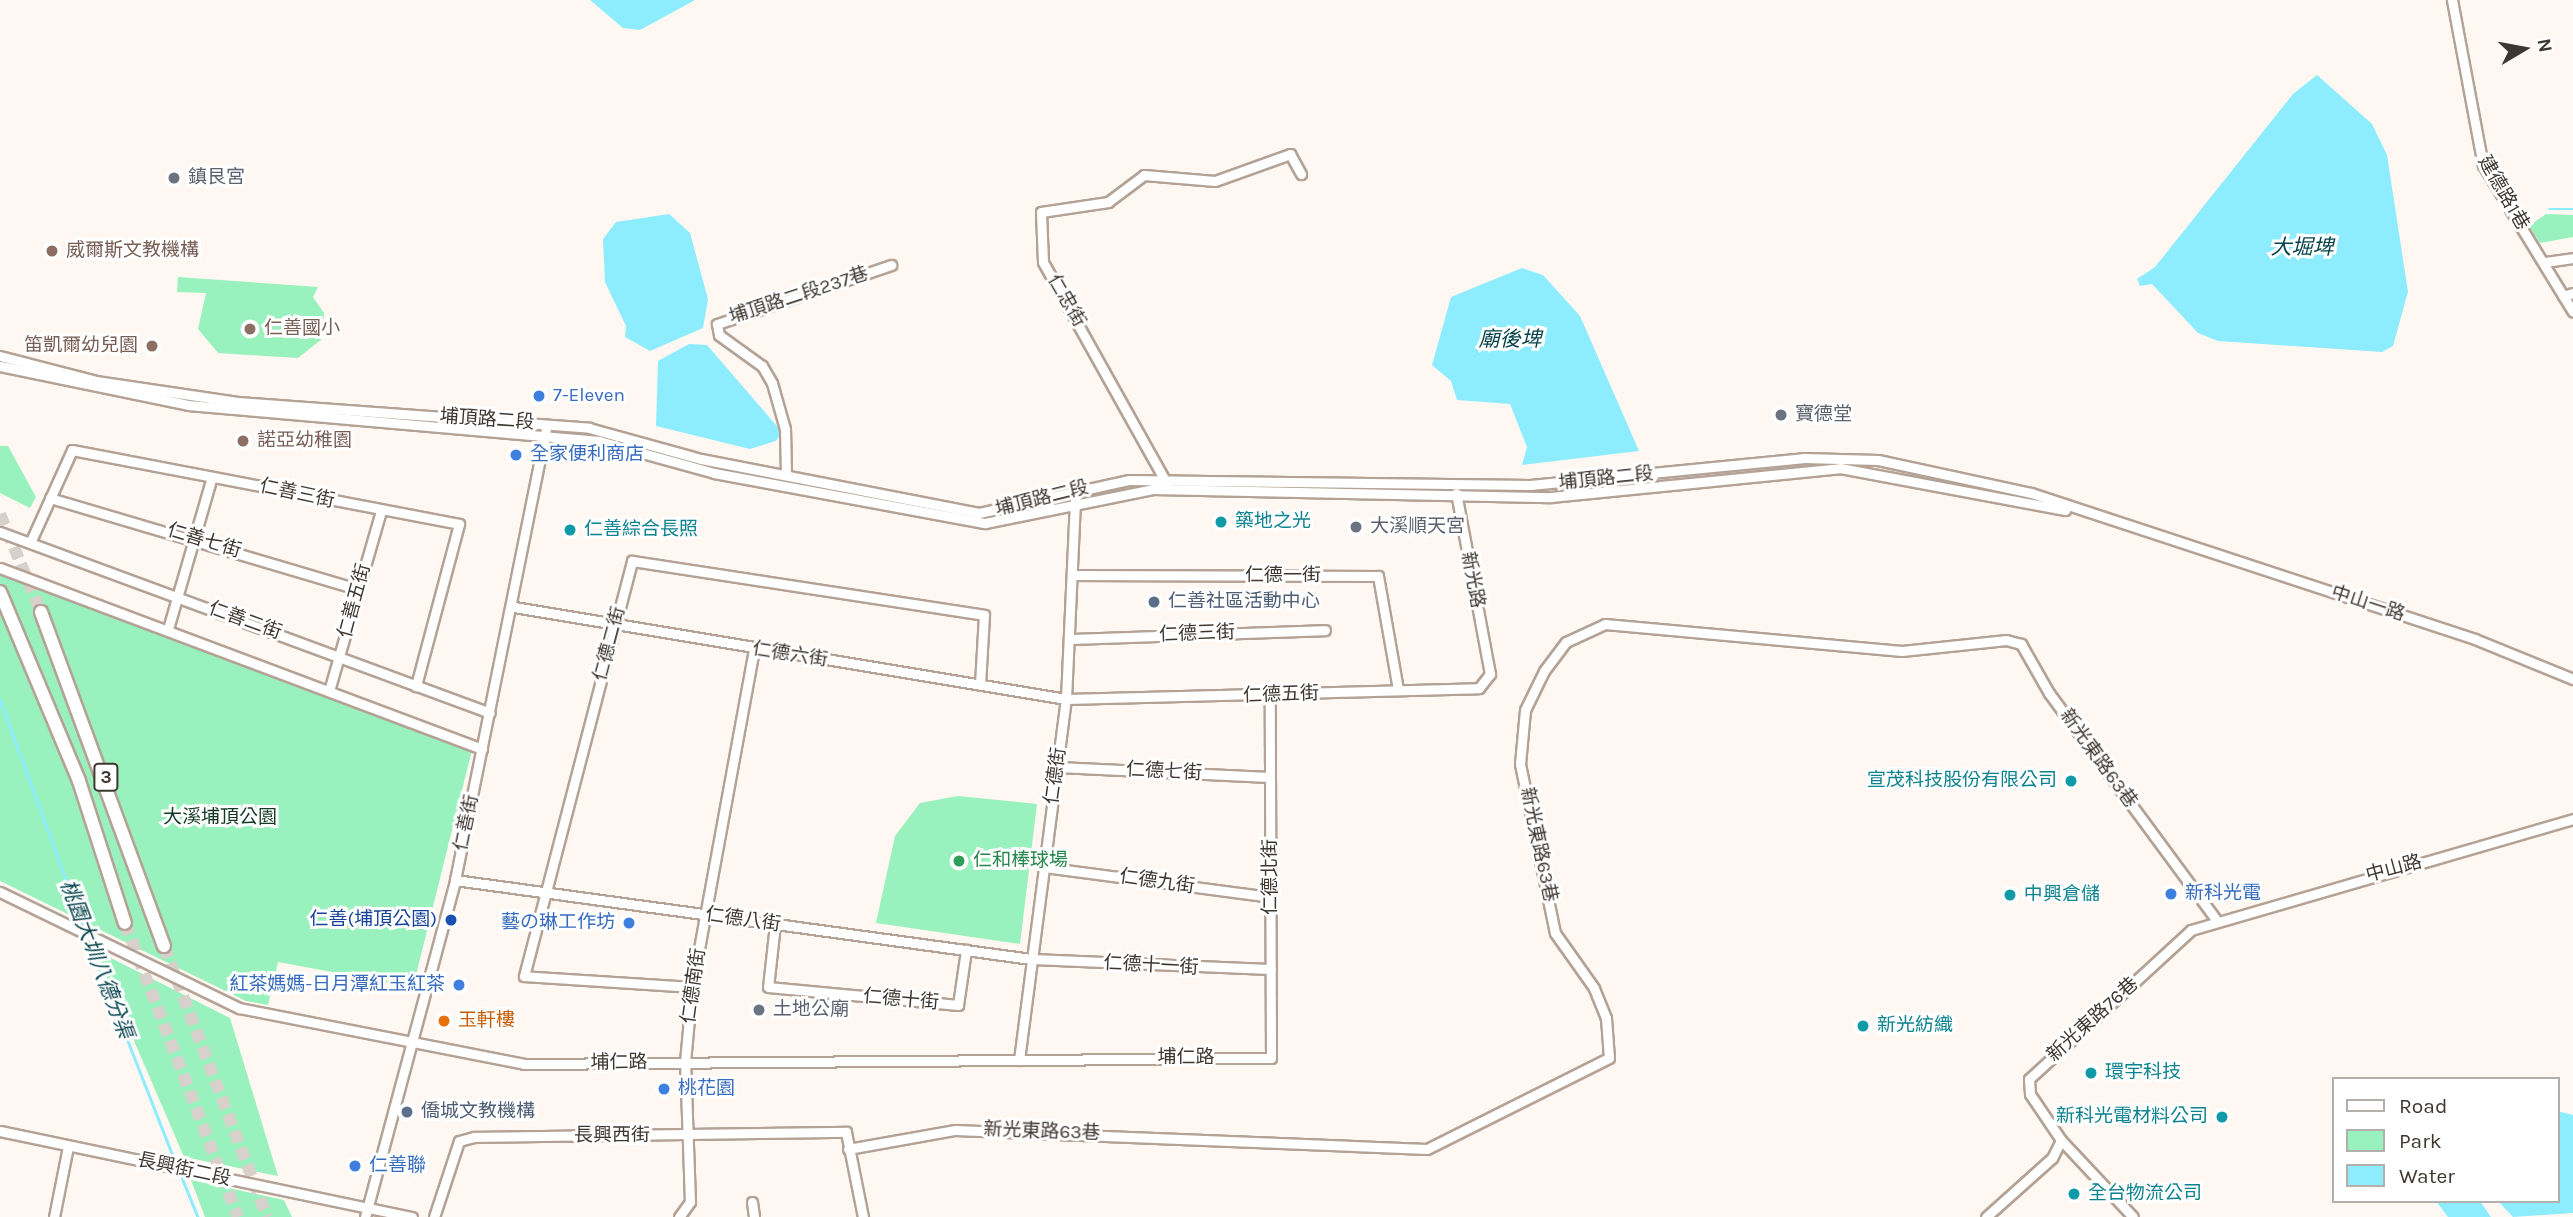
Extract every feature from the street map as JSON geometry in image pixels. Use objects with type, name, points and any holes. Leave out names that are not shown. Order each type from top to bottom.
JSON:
[{"type":"highway","name":"3","points":[[0,592],[79,781],[125,923]]},
{"type":"highway","name":"3","points":[[41,612],[164,946]]},
{"type":"street","name":"建德路1巷","points":[[2452,0],[2483,165],[2545,262],[2573,312]]},
{"type":"street","name":"仁忠街","points":[[1167,484],[1043,262],[1041,212],[1108,202],[1144,175],[1215,181],[1290,154],[1301,174]]},
{"type":"street","points":[[2545,262],[2573,258]]},
{"type":"street","name":"埔頂路二段237巷","points":[[786,475],[785,429],[772,383],[762,366],[719,335],[717,324],[891,265]]},
{"type":"street","points":[[2563,296],[2573,293]]},
{"type":"street","name":"埔頂路二段","points":[[1,363],[188,405],[546,430],[589,428],[786,475],[979,513],[1075,491],[1167,484],[1456,491],[1550,497],[1840,468],[2091,514],[2160,537]]},
{"type":"street","name":"埔頂路二段","points":[[546,430],[599,441],[714,473],[960,521],[1014,520],[1075,502],[1167,484]]},
{"type":"street","name":"仁善街","points":[[366,1213],[455,880],[514,607],[546,430]]},
{"type":"street","name":"仁善三街","points":[[30,543],[72,450],[381,512],[459,524],[416,686]]},
{"type":"street","points":[[168,629],[212,477]]},
{"type":"street","name":"仁德街","points":[[1019,1059],[1066,699],[1075,491]]},
{"type":"street","name":"新光路","points":[[1456,491],[1490,674]]},
{"type":"street","name":"仁善七街","points":[[50,498],[194,537],[357,589]]},
{"type":"street","name":"仁善五街","points":[[330,691],[381,512]]},
{"type":"street","name":"仁善二街","points":[[0,532],[490,713]]},
{"type":"street","name":"中山一路","points":[[2160,537],[2475,639],[2573,679]]},
{"type":"street","name":"仁德二街","points":[[692,987],[524,976],[632,561],[984,615],[980,685]]},
{"type":"street","points":[[0,568],[482,749]]},
{"type":"street","name":"仁德一街","points":[[1072,575],[1378,576],[1398,689]]},
{"type":"street","name":"仁德六街","points":[[514,607],[615,627],[1066,699]]},
{"type":"street","name":"新光東路63巷","points":[[848,1149],[955,1130],[1427,1149],[1609,1058],[1606,1018],[1594,988],[1555,933],[1520,764],[1525,710],[1544,671],[1566,642],[1605,624],[1902,651],[2006,639],[2021,644],[2215,918]]},
{"type":"street","name":"仁德三街","points":[[1069,639],[1325,630]]},
{"type":"street","name":"仁德南街","points":[[679,1217],[690,1202],[685,1062],[692,987],[754,649]]},
{"type":"street","name":"仁德五街","points":[[1066,699],[1270,696],[1479,688],[1490,674]]},
{"type":"street","name":"仁德北街","points":[[1270,696],[1271,1058]]},
{"type":"street","name":"仁德七街","points":[[1057,767],[1270,777]]},
{"type":"street","name":"中山路","points":[[2215,918],[2573,819]]},
{"type":"street","name":"仁德九街","points":[[1043,867],[1271,897]]},
{"type":"street","name":"仁德八街","points":[[455,880],[1031,958]]},
{"type":"street","name":"埔仁路","points":[[0,892],[239,1008],[410,1044],[524,1064],[1271,1058]]},
{"type":"street","name":"新光東路76巷","points":[[2133,1217],[2061,1140],[2031,1094],[2029,1079],[2191,930],[2215,918]]},
{"type":"street","name":"仁德十街","points":[[775,925],[768,987],[958,1005],[966,950]]},
{"type":"street","name":"仁德十一街","points":[[1031,958],[1271,969]]},
{"type":"street","name":"長興街二段","points":[[0,1132],[366,1213],[412,1217]]},
{"type":"street","name":"長興西街","points":[[434,1217],[459,1141],[846,1132],[848,1149]]},
{"type":"street","points":[[1986,1217],[2052,1158],[2061,1140]]},
{"type":"street","points":[[54,1217],[68,1146]]},
{"type":"street","points":[[848,1149],[863,1217]]},
{"type":"street","points":[[752,1202],[754,1217]]},
{"type":"green space","points":[[2546,214],[2573,215],[2573,237],[2540,243],[2529,226]]},
{"type":"green space","points":[[178,277],[318,287],[313,297],[324,313],[322,339],[298,358],[218,353],[198,329],[206,293],[177,292]]},
{"type":"green space","points":[[0,446],[8,446],[36,497],[30,508],[0,493]]},
{"type":"green space","name":"大溪埔頂公園","points":[[0,571],[472,750],[413,987],[278,962],[268,1005],[246,1001],[0,881]]},
{"type":"green space","name":"仁和棒球場","points":[[958,796],[1037,804],[1020,944],[876,923],[895,836],[920,803]]},
{"type":"green space","points":[[95,950],[230,1018],[278,1176],[184,1157]]},
{"type":"green space","points":[[191,1180],[284,1200],[292,1217],[205,1217]]},
{"type":"water","points":[[590,0],[695,0],[640,30],[623,28]]},
{"type":"water","name":"大堀埤","points":[[2317,75],[2372,124],[2387,155],[2408,292],[2393,346],[2382,352],[2218,341],[2198,333],[2152,284],[2140,286],[2137,279],[2155,267],[2293,94]]},
{"type":"water","points":[[669,214],[690,233],[708,299],[703,328],[650,351],[625,337],[626,326],[605,282],[603,239],[616,222]]},
{"type":"water","name":"廟後埤","points":[[1522,268],[1543,275],[1580,316],[1639,451],[1522,465],[1527,447],[1510,404],[1457,400],[1451,381],[1432,365],[1451,297]]},
{"type":"water","points":[[689,344],[707,345],[782,432],[776,441],[750,449],[656,426],[658,361]]},
{"type":"water","points":[[2559,1112],[2573,1115],[2573,1213],[2513,1217],[2500,1203],[2559,1203]]},
{"type":"water","points":[[2438,1203],[2481,1203],[2491,1217],[2448,1217]]},
{"type":"waterway","points":[[2549,209],[2573,209]]},
{"type":"waterway","name":"桃園大圳八德分渠","points":[[0,699],[84,929]]},
{"type":"waterway","name":"桃園大圳八德分渠","points":[[88,939],[176,1164]]},
{"type":"waterway","name":"桃園大圳八德分渠","points":[[179,1170],[198,1217]]},
{"type":"tunnel","points":[[0,514],[41,612]]},
{"type":"tunnel","points":[[125,923],[238,1217]]},
{"type":"tunnel","points":[[164,946],[267,1217]]},
{"type":"place","name":"鎮艮宮","points":[[174,178]]},
{"type":"place","name":"威爾斯文教機構","points":[[52,251]]},
{"type":"place","name":"仁善國小","points":[[250,329]]},
{"type":"place","name":"笛凱爾幼兒園","points":[[152,346]]},
{"type":"place","name":"7-Eleven","points":[[539,396]]},
{"type":"place","name":"寶德堂","points":[[1781,415]]},
{"type":"place","name":"諾亞幼稚園","points":[[243,441]]},
{"type":"place","name":"全家便利商店","points":[[516,455]]},
{"type":"place","name":"築地之光","points":[[1221,522]]},
{"type":"place","name":"大溪順天宮","points":[[1356,527]]},
{"type":"place","name":"仁善綜合長照","points":[[570,530]]},
{"type":"place","name":"仁善社區活動中心","points":[[1154,602]]},
{"type":"place","name":"宣茂科技股份有限公司","points":[[2071,781]]},
{"type":"place","name":"仁和棒球場","points":[[959,861]]},
{"type":"place","name":"新科光電","points":[[2171,894]]},
{"type":"place","name":"中興倉儲","points":[[2010,895]]},
{"type":"place","name":"仁善(埔頂公園)","points":[[451,920]]},
{"type":"place","name":"藝の琳工作坊","points":[[629,923]]},
{"type":"place","name":"紅茶媽媽-日月潭紅玉紅茶","points":[[459,985]]},
{"type":"place","name":"土地公廟","points":[[759,1010]]},
{"type":"place","name":"玉軒樓","points":[[444,1021]]},
{"type":"place","name":"新光紡織","points":[[1863,1026]]},
{"type":"place","name":"環宇科技","points":[[2091,1073]]},
{"type":"place","name":"桃花園","points":[[664,1089]]},
{"type":"place","name":"僑城文教機構","points":[[407,1112]]},
{"type":"place","name":"新科光電材料公司","points":[[2222,1117]]},
{"type":"place","name":"仁善聯","points":[[355,1166]]},
{"type":"place","name":"全台物流公司","points":[[2074,1194]]}]
